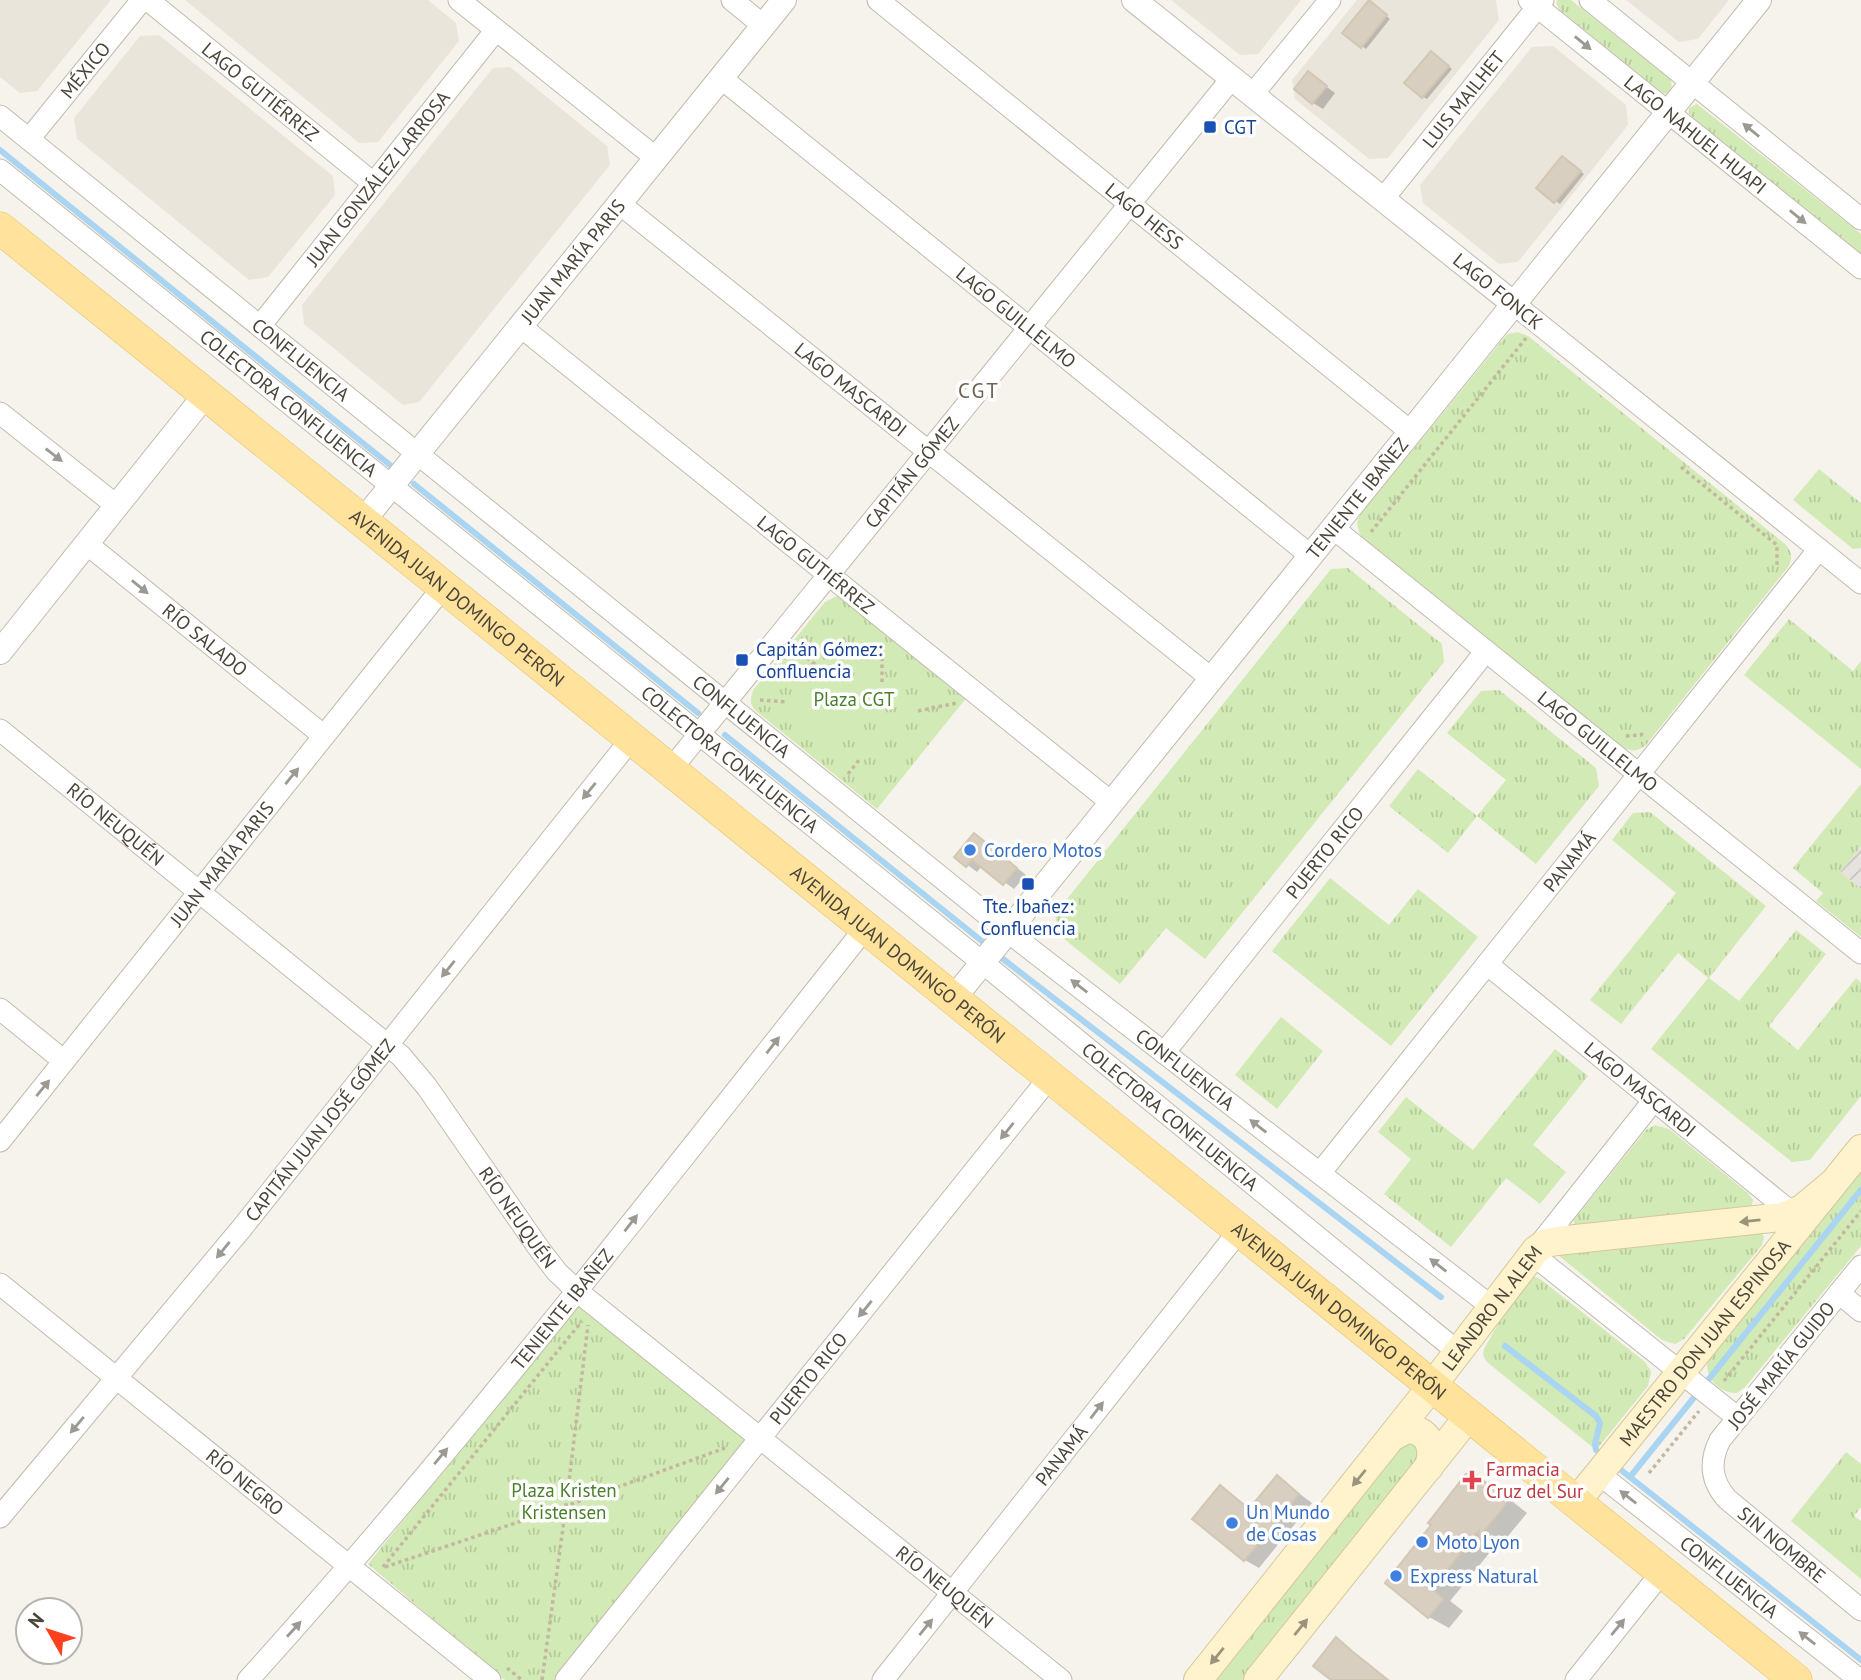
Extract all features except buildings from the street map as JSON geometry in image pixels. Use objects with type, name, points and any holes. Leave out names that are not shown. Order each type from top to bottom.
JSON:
[{"type":"main road","name":"AVENIDA JUAN DOMINGO PERÓN","points":[[0,228],[1796,1680]]},
{"type":"main road","name":"MAESTRO DON JUAN ESPINOSA","points":[[1576,1502],[1599,1474],[1699,1386],[1832,1184],[1861,1149]]},
{"type":"main road","name":"MAESTRO DON JUAN ESPINOSA","points":[[1532,1254],[1546,1243],[1557,1241],[1771,1219],[1792,1213],[1812,1202],[1832,1184]]},
{"type":"main road","name":"LEANDRO N. ALEM","points":[[1198,1680],[1432,1386],[1532,1254]]},
{"type":"main road","points":[[1258,1680],[1469,1416]]},
{"type":"main road","points":[[1392,1437],[1407,1429],[1415,1429],[1426,1436],[1432,1450],[1429,1467]]},
{"type":"street","name":"MÉXICO","points":[[29,139],[142,0]]},
{"type":"street","name":"LAGO GUTIÉRREZ","points":[[148,0],[373,183]]},
{"type":"street","points":[[459,0],[656,158]]},
{"type":"street","points":[[732,0],[764,26]]},
{"type":"street","name":"JUAN MARÍA PARIS","points":[[363,521],[784,0]]},
{"type":"street","name":"LAGO HESS","points":[[878,0],[1411,432]]},
{"type":"street","name":"LAGO FONCK","points":[[1135,0],[1861,583]]},
{"type":"street","points":[[1252,95],[1329,0]]},
{"type":"street","name":"LAGO NAHUEL HUAPI","points":[[1590,0],[1861,219]]},
{"type":"street","name":"TENIENTE IBAÑEZ","points":[[954,998],[1759,0]]},
{"type":"street","name":"LAGO NAHUEL HUAPI","points":[[1537,2],[1861,268]]},
{"type":"street","name":"LUIS MAILHET","points":[[1383,199],[1537,2]]},
{"type":"street","name":"JUAN GONZÁLEZ LARROSA","points":[[260,326],[496,30]]},
{"type":"street","name":"LAGO GUILLELMO","points":[[721,78],[1311,556]]},
{"type":"street","name":"CAPITÁN GÓMEZ","points":[[671,769],[1232,78]]},
{"type":"street","name":"CONFLUENCIA","points":[[0,116],[1009,931],[1492,1307]]},
{"type":"street","name":"COLECTORA CONFLUENCIA","points":[[0,170],[983,963],[1458,1352]]},
{"type":"street","name":"LAGO MASCARDI","points":[[620,204],[1212,679]]},
{"type":"street","name":"LAGO GUTIÉRREZ","points":[[520,326],[1112,803]]},
{"type":"street","points":[[0,652],[206,394]]},
{"type":"street","points":[[0,413],[117,506]]},
{"type":"street","name":"LAGO GUILLELMO","points":[[1333,528],[1861,953]]},
{"type":"street","name":"RÍO SALADO","points":[[86,544],[324,736]]},
{"type":"street","name":"PANAMÁ","points":[[1320,1173],[1819,549]]},
{"type":"street","name":"JUAN MARÍA PARIS","points":[[0,1141],[444,586]]},
{"type":"street","name":"PUERTO RICO","points":[[1164,1053],[1486,651]]},
{"type":"street","name":"RÍO NEUQUÉN","points":[[0,730],[388,1044],[427,1087],[540,1250],[557,1272],[577,1291],[1061,1680]]},
{"type":"street","name":"CAPITÁN JUAN JOSÉ GÓMEZ","points":[[0,1517],[255,1211],[632,738]]},
{"type":"street","name":"TENIENTE IBAÑEZ","points":[[248,1680],[349,1567],[577,1291],[866,927]]},
{"type":"street","name":"LAGO MASCARDI","points":[[1487,964],[1792,1213]]},
{"type":"street","points":[[0,1009],[64,1061]]},
{"type":"street","name":"PUERTO RICO","points":[[566,1680],[1049,1078]]},
{"type":"street","name":"LEANDRO N. ALEM","points":[[1532,1254],[1654,1100]]},
{"type":"street","name":"PANAMÁ","points":[[883,1680],[1239,1231]]},
{"type":"street","points":[[1532,1254],[1738,1418]]},
{"type":"street","name":"JOSÉ MARÍA GUIDO","points":[[1713,1470],[1716,1448],[1861,1266]]},
{"type":"street","name":"RÍO NEGRO","points":[[0,1284],[489,1680]]},
{"type":"street","points":[[1839,1293],[1861,1311]]},
{"type":"street","name":"SIN NOMBRE","points":[[1713,1470],[1717,1485],[1727,1499],[1861,1610]]},
{"type":"street","name":"CONFLUENCIA","points":[[1599,1474],[1860,1680]]},
{"type":"street","points":[[1576,1680],[1662,1572]]},
{"type":"path","points":[[1366,539],[1528,336]]},
{"type":"path","points":[[1672,460],[1777,545],[1779,565],[1770,576]]},
{"type":"path","points":[[882,637],[882,681]]},
{"type":"path","points":[[796,649],[817,666]]},
{"type":"path","points":[[760,693],[760,706]]},
{"type":"path","points":[[760,700],[788,702]]},
{"type":"path","points":[[918,711],[963,702]]},
{"type":"path","points":[[1625,736],[1642,735],[1650,724]]},
{"type":"path","points":[[846,776],[859,760]]},
{"type":"path","points":[[1649,1474],[1699,1386],[1861,1210]]},
{"type":"path","points":[[542,1680],[566,1506],[568,1492],[589,1313],[383,1567],[566,1506],[733,1445]]},
{"type":"shaded area","points":[[0,0],[111,0],[37,91],[20,93],[0,77]]},
{"type":"shaded area","points":[[185,0],[428,0],[456,23],[459,41],[378,142],[359,143]]},
{"type":"shaded area","points":[[1171,0],[1301,0],[1258,54],[1240,55]]},
{"type":"shaded area","points":[[1357,0],[1496,0],[1499,20],[1388,158],[1369,159],[1295,99],[1292,80]]},
{"type":"shaded area","points":[[1626,0],[1729,0],[1698,39],[1679,42]]},
{"type":"shaded area","points":[[159,35],[333,176],[335,195],[268,277],[249,280],[77,139],[74,118],[140,36]]},
{"type":"shaded area","points":[[1553,46],[1626,105],[1628,125],[1518,262],[1499,264],[1423,203],[1420,185],[1532,47]]},
{"type":"shaded area","points":[[510,67],[607,146],[610,165],[419,402],[403,405],[304,324],[302,305],[493,68]]},
{"type":"shaded area","points":[[1861,846],[1861,889],[1840,872]]},
{"type":"green space","points":[[1558,0],[1571,0],[1671,80],[1672,89],[1666,94],[1661,92],[1560,10],[1556,3]]},
{"type":"green space","points":[[1697,104],[1861,234],[1861,254],[1692,117],[1689,108]]},
{"type":"green space","points":[[1518,332],[1528,336],[1785,544],[1791,555],[1788,567],[1646,745],[1637,750],[1621,746],[1361,536],[1359,530],[1360,515],[1504,338],[1508,334]]},
{"type":"green space","points":[[1819,469],[1861,503],[1861,548],[1853,549],[1793,500]]},
{"type":"green space","points":[[1348,568],[1442,644],[1444,662],[1205,959],[1166,928],[1120,984],[1058,934],[1055,914],[1331,569]]},
{"type":"green space","name":"Plaza CGT","points":[[837,596],[842,597],[967,697],[877,809],[756,711],[751,703],[754,689],[825,602]]},
{"type":"green space","points":[[1789,619],[1853,671],[1861,661],[1861,769],[1744,675]]},
{"type":"green space","points":[[817,666],[864,704],[834,740],[788,702]]},
{"type":"green space","points":[[1499,690],[1596,768],[1599,786],[1536,864],[1477,816],[1506,780],[1447,733],[1481,691]]},
{"type":"green space","points":[[1418,769],[1477,816],[1448,853],[1389,806]]},
{"type":"green space","points":[[1861,784],[1861,846],[1840,872],[1861,889],[1861,937],[1816,901],[1823,893],[1793,868]]},
{"type":"green space","points":[[1650,812],[1766,906],[1709,978],[1739,1001],[1796,930],[1826,954],[1769,1026],[1798,1050],[1856,978],[1861,983],[1861,1096],[1810,1160],[1792,1162],[1651,1049],[1708,978],[1678,953],[1621,1024],[1590,1000],[1676,893],[1612,840],[1633,813]]},
{"type":"green space","points":[[1330,878],[1389,925],[1418,889],[1478,937],[1391,1046],[1272,951]]},
{"type":"green space","points":[[1281,1017],[1323,1051],[1277,1109],[1235,1075]]},
{"type":"green space","points":[[1555,1049],[1588,1076],[1533,1145],[1566,1172],[1540,1204],[1506,1178],[1451,1247],[1384,1194],[1411,1159],[1378,1132],[1406,1097],[1473,1150]]},
{"type":"green space","points":[[1655,1125],[1669,1129],[1748,1193],[1753,1200],[1751,1208],[1574,1226],[1574,1220],[1646,1130]]},
{"type":"green space","points":[[1861,1166],[1861,1246],[1745,1387],[1737,1393],[1718,1387],[1707,1370],[1709,1357]]},
{"type":"green space","points":[[1761,1232],[1764,1237],[1762,1245],[1684,1339],[1675,1344],[1662,1340],[1558,1255]]},
{"type":"green space","points":[[1532,1276],[1539,1278],[1645,1362],[1651,1371],[1648,1386],[1596,1450],[1487,1362],[1483,1355],[1515,1294]]},
{"type":"green space","name":"Plaza Kristen Kristensen","points":[[584,1297],[760,1438],[565,1680],[505,1680],[368,1564]]},
{"type":"green space","points":[[1410,1442],[1419,1448],[1417,1465],[1242,1680],[1209,1680],[1396,1448]]},
{"type":"green space","points":[[1846,1452],[1861,1464],[1861,1507],[1854,1516],[1861,1521],[1861,1579],[1791,1521]]},
{"type":"waterway","points":[[0,150],[390,465]]},
{"type":"waterway","points":[[414,484],[698,713]]},
{"type":"waterway","points":[[725,735],[983,942]]},
{"type":"waterway","points":[[1003,959],[1441,1297]]},
{"type":"waterway","points":[[1630,1477],[1861,1190]]},
{"type":"waterway","points":[[1505,1346],[1596,1416],[1600,1423],[1596,1450]]},
{"type":"waterway","points":[[1621,1470],[1861,1660]]},
{"type":"place","name":"CGT","points":[[1210,127]]},
{"type":"place","name":"Capitán Gómez: Confluencia","points":[[742,660]]},
{"type":"place","name":"Cordero Motos","points":[[970,850]]},
{"type":"place","name":"Tte. Ibañez: Confluencia","points":[[1028,884]]},
{"type":"place","name":"Farmacia Cruz del Sur","points":[[1472,1480]]},
{"type":"place","name":"Un Mundo de Cosas","points":[[1232,1523]]},
{"type":"place","name":"Moto Lyon","points":[[1422,1542]]},
{"type":"place","name":"Express Natural","points":[[1396,1576]]},
{"type":"district","name":"CGT","points":[[979,391]]}]
